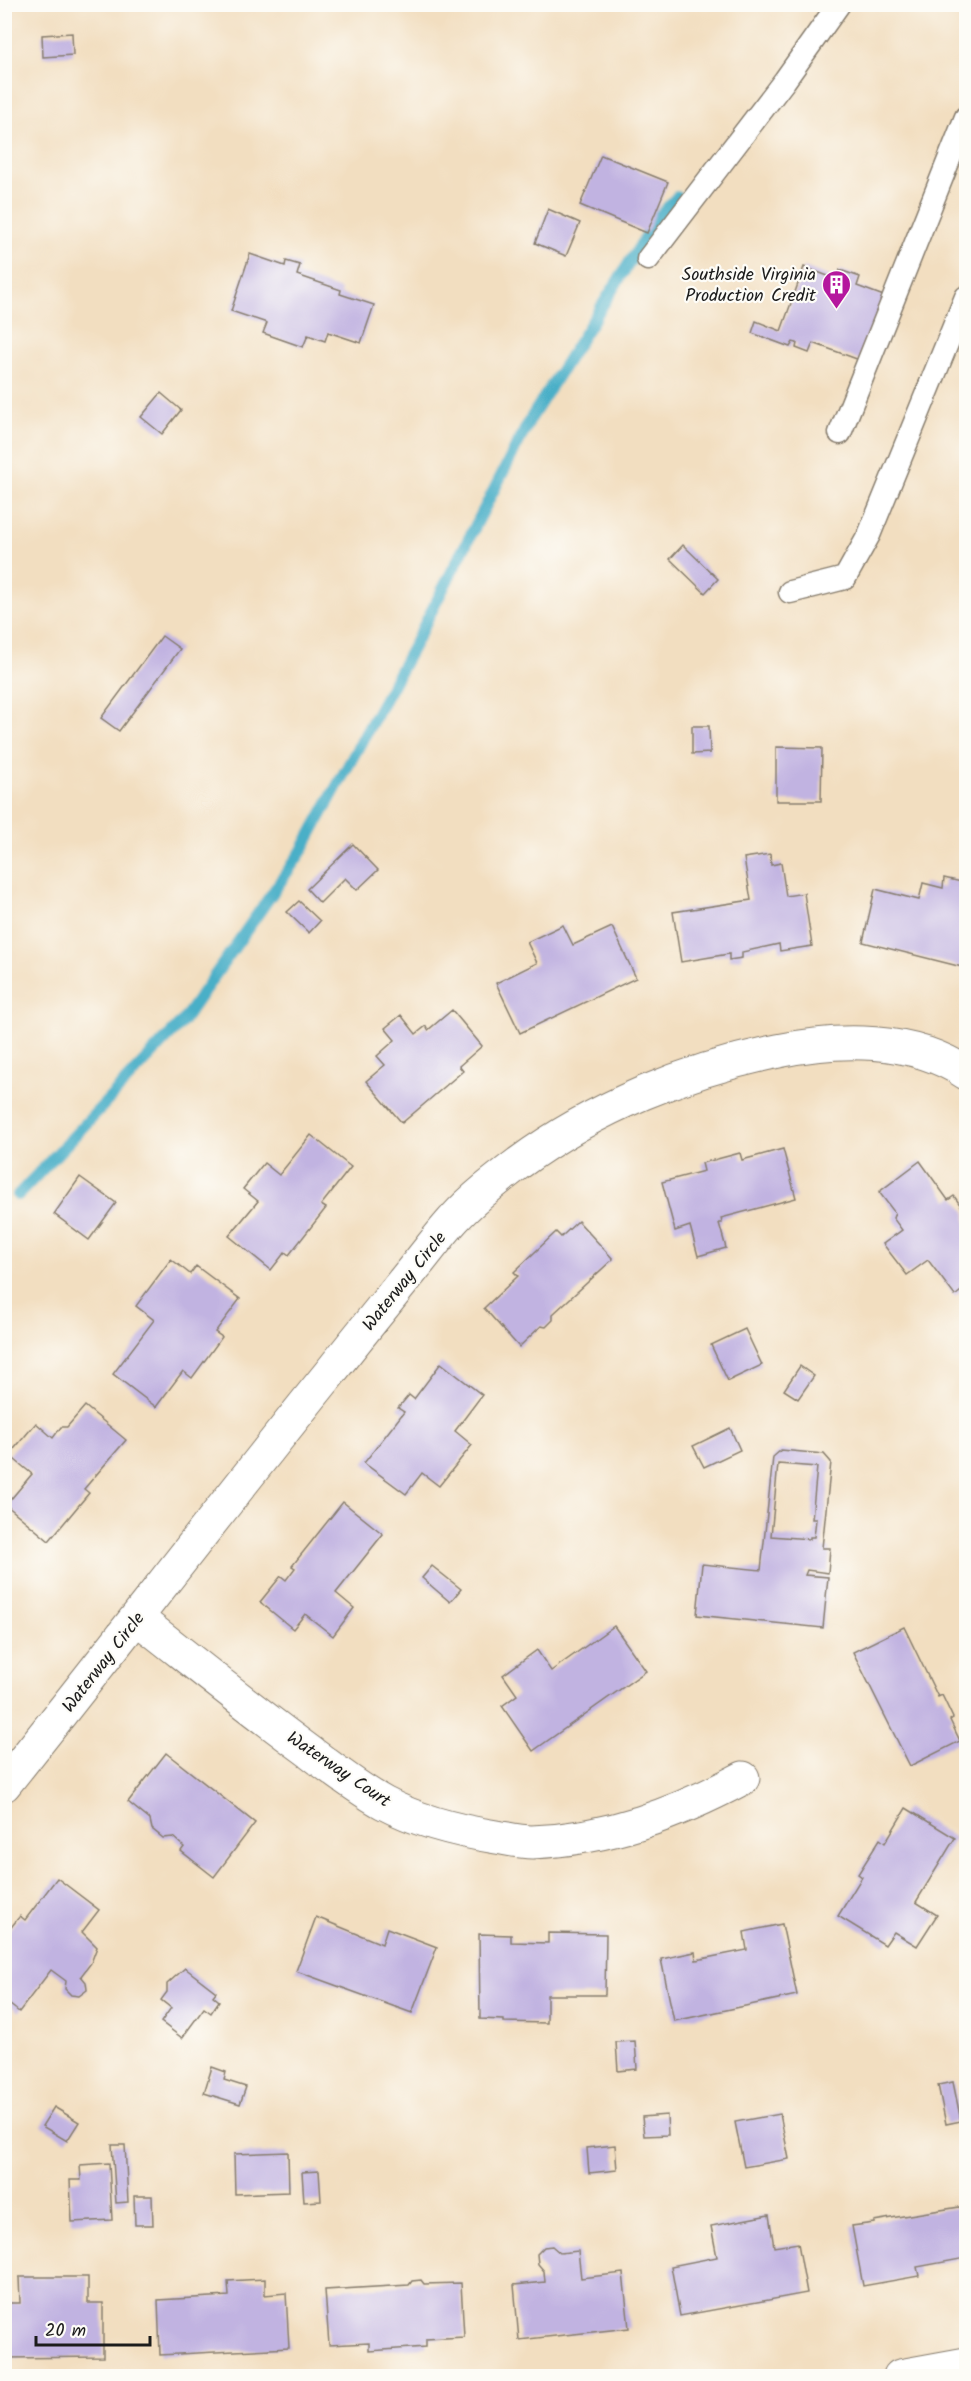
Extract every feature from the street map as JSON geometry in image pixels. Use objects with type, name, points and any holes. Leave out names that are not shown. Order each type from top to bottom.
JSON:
[{"type":"street","name":"Waterway Circle","points":[[4,1785],[289,1423],[456,1216],[520,1163],[562,1135],[619,1103],[738,1059],[840,1042],[890,1045],[938,1058],[966,1072]]},
{"type":"street","name":"Waterway Court","points":[[137,1618],[265,1719],[385,1803],[425,1820],[465,1832],[530,1842],[593,1836],[663,1816],[700,1801],[742,1779]]},
{"type":"street","points":[[900,2376],[966,2364]]},
{"type":"lane","points":[[648,259],[785,80],[839,4]]},
{"type":"lane","points":[[840,433],[966,117]]},
{"type":"lane","points":[[790,592],[845,578],[869,535],[966,297]]},
{"type":"building","points":[[72,33],[73,55],[43,57],[42,35]]},
{"type":"building","points":[[601,155],[668,182],[647,233],[580,205]]},
{"type":"building","points":[[548,209],[580,223],[566,256],[535,243]]},
{"type":"building","points":[[250,254],[285,266],[286,261],[300,265],[297,275],[341,290],[340,294],[374,305],[361,343],[328,332],[325,341],[308,335],[303,347],[263,333],[267,323],[231,311]]},
{"type":"building","name":"Southside Virginia Production Credit","points":[[804,267],[836,279],[840,270],[860,277],[857,286],[889,298],[865,362],[813,343],[809,353],[796,348],[797,343],[793,342],[790,347],[752,333],[756,321],[781,331]]},
{"type":"building","points":[[161,393],[181,410],[162,434],[141,417]]},
{"type":"building","points":[[683,545],[718,579],[705,593],[670,559]]},
{"type":"building","points":[[162,636],[180,649],[119,731],[101,718]]},
{"type":"building","points":[[692,726],[709,726],[710,753],[692,754]]},
{"type":"building","points":[[776,747],[822,748],[821,801],[776,801]]},
{"type":"building","points":[[353,844],[378,870],[357,890],[345,878],[320,903],[307,889]]},
{"type":"building","points":[[770,854],[771,865],[781,863],[786,896],[804,893],[812,946],[780,951],[779,944],[742,952],[742,958],[729,960],[729,954],[681,962],[673,912],[751,900],[744,858]]},
{"type":"building","points":[[944,878],[966,883],[966,968],[863,942],[875,889],[919,900],[923,883],[943,888]]},
{"type":"building","points":[[299,901],[320,921],[309,933],[287,912]]},
{"type":"building","points":[[563,925],[573,945],[612,927],[636,978],[520,1033],[496,983],[537,963],[527,942]]},
{"type":"building","points":[[452,1010],[482,1046],[459,1066],[463,1071],[402,1123],[366,1081],[385,1065],[377,1056],[395,1040],[385,1028],[401,1015],[416,1034],[426,1026],[428,1030]]},
{"type":"building","points":[[311,1135],[351,1167],[321,1205],[326,1208],[289,1255],[285,1252],[271,1270],[229,1236],[258,1201],[243,1189],[264,1163],[279,1175]]},
{"type":"building","points":[[783,1149],[796,1198],[721,1218],[722,1223],[719,1223],[726,1248],[698,1256],[690,1226],[675,1231],[662,1182],[704,1171],[702,1163],[740,1153],[742,1160]]},
{"type":"building","points":[[920,1161],[948,1200],[954,1196],[966,1213],[966,1287],[955,1296],[928,1260],[907,1275],[883,1244],[902,1230],[893,1218],[895,1213],[879,1192]]},
{"type":"building","points":[[80,1177],[116,1203],[89,1240],[54,1214]]},
{"type":"building","points":[[578,1221],[613,1259],[553,1314],[553,1320],[546,1327],[541,1326],[519,1347],[484,1308],[518,1276],[514,1272],[556,1232],[561,1237]]},
{"type":"building","points":[[171,1259],[190,1274],[196,1266],[240,1299],[215,1332],[222,1337],[192,1378],[183,1371],[156,1407],[113,1374],[154,1320],[136,1306]]},
{"type":"building","points":[[745,1329],[762,1365],[728,1381],[711,1345]]},
{"type":"building","points":[[441,1363],[482,1395],[455,1431],[472,1445],[439,1486],[422,1473],[406,1494],[364,1463],[404,1412],[398,1408],[409,1395],[414,1399]]},
{"type":"building","points":[[800,1366],[814,1376],[798,1399],[784,1390]]},
{"type":"building","points":[[85,1406],[126,1440],[84,1489],[89,1493],[49,1541],[6,1505],[32,1474],[9,1455],[36,1423],[53,1438],[61,1427],[67,1427]]},
{"type":"building","points":[[730,1428],[740,1450],[704,1467],[693,1446]]},
{"type":"building","points":[[781,1450],[824,1454],[831,1462],[822,1548],[830,1548],[828,1573],[807,1570],[805,1575],[828,1577],[823,1628],[697,1615],[702,1564],[761,1570],[773,1457]],"holes":[[[778,1464],[817,1467],[812,1519],[816,1519],[814,1537],[810,1539],[771,1536]]]},
{"type":"building","points":[[343,1502],[383,1534],[336,1593],[354,1608],[333,1636],[305,1614],[293,1629],[260,1602],[281,1576],[286,1580],[295,1568],[292,1566]]},
{"type":"building","points":[[432,1566],[461,1589],[450,1602],[422,1578]]},
{"type":"building","points":[[614,1626],[646,1671],[533,1751],[502,1706],[517,1695],[503,1675],[537,1650],[551,1671]]},
{"type":"building","points":[[904,1627],[938,1697],[942,1695],[953,1718],[950,1720],[960,1741],[910,1766],[853,1652]]},
{"type":"building","points":[[166,1753],[255,1823],[214,1877],[181,1851],[184,1847],[173,1837],[163,1838],[152,1829],[150,1820],[128,1802]]},
{"type":"building","points":[[906,1808],[955,1838],[916,1902],[937,1915],[917,1946],[894,1932],[885,1945],[838,1916],[862,1877],[858,1874],[880,1839],[885,1843]]},
{"type":"building","points":[[57,1878],[99,1910],[82,1932],[97,1947],[91,1963],[81,1976],[86,1982],[87,1990],[79,1996],[71,1995],[65,1989],[66,1981],[51,1970],[19,2012],[4,2000],[4,1936],[20,1916],[25,1920]]},
{"type":"building","points":[[316,1917],[382,1944],[387,1928],[437,1947],[412,2013],[296,1971]]},
{"type":"building","points":[[782,1924],[797,1995],[674,2021],[661,1959],[695,1952],[696,1960],[747,1950],[744,1932]]},
{"type":"building","points":[[548,1933],[606,1934],[605,1995],[547,1995],[547,2023],[480,2019],[479,1934],[511,1935],[511,1942],[548,1943]]},
{"type":"building","points":[[185,1968],[216,1992],[213,1996],[219,2001],[211,2013],[204,2008],[182,2038],[161,2022],[171,2008],[161,2000],[167,1992],[167,1984]]},
{"type":"building","points":[[635,2041],[637,2069],[618,2071],[616,2042]]},
{"type":"building","points":[[212,2067],[226,2072],[224,2080],[246,2087],[240,2104],[204,2093]]},
{"type":"building","points":[[953,2082],[961,2121],[946,2124],[938,2085]]},
{"type":"building","points":[[54,2107],[79,2122],[67,2141],[42,2126]]},
{"type":"building","points":[[780,2114],[789,2159],[744,2167],[735,2122]]},
{"type":"building","points":[[667,2115],[668,2135],[644,2136],[642,2117]]},
{"type":"building","points":[[112,2145],[125,2145],[128,2202],[116,2203]]},
{"type":"building","points":[[615,2145],[617,2170],[589,2173],[587,2148]]},
{"type":"building","points":[[288,2152],[289,2192],[235,2194],[234,2154]]},
{"type":"building","points":[[109,2163],[112,2220],[72,2222],[70,2180],[81,2180],[80,2165]]},
{"type":"building","points":[[319,2171],[321,2201],[304,2202],[302,2172]]},
{"type":"building","points":[[134,2196],[152,2196],[153,2225],[135,2225]]},
{"type":"building","points":[[966,2206],[966,2258],[917,2267],[919,2276],[863,2286],[852,2226]]},
{"type":"building","points":[[769,2215],[774,2247],[798,2243],[807,2293],[680,2316],[671,2266],[717,2257],[711,2226]]},
{"type":"building","points":[[552,2246],[560,2253],[578,2251],[581,2278],[623,2273],[629,2328],[519,2340],[514,2285],[545,2282],[544,2271],[538,2264],[537,2254],[544,2247]]},
{"type":"building","points":[[19,2277],[88,2277],[88,2303],[103,2303],[103,2357],[4,2358],[4,2303],[20,2303]]},
{"type":"building","points":[[265,2279],[265,2295],[286,2293],[289,2348],[160,2355],[158,2300],[229,2296],[228,2281]]},
{"type":"building","points":[[421,2280],[424,2284],[461,2283],[464,2337],[426,2339],[426,2347],[369,2351],[369,2343],[329,2345],[325,2290],[409,2285],[412,2281]]},
{"type":"waterway","points":[[18,1195],[183,1021],[301,852],[413,647],[531,418],[657,219],[677,197]]},
{"type":"place","name":"Southside Virginia Production Credit","points":[[837,310]]}]
